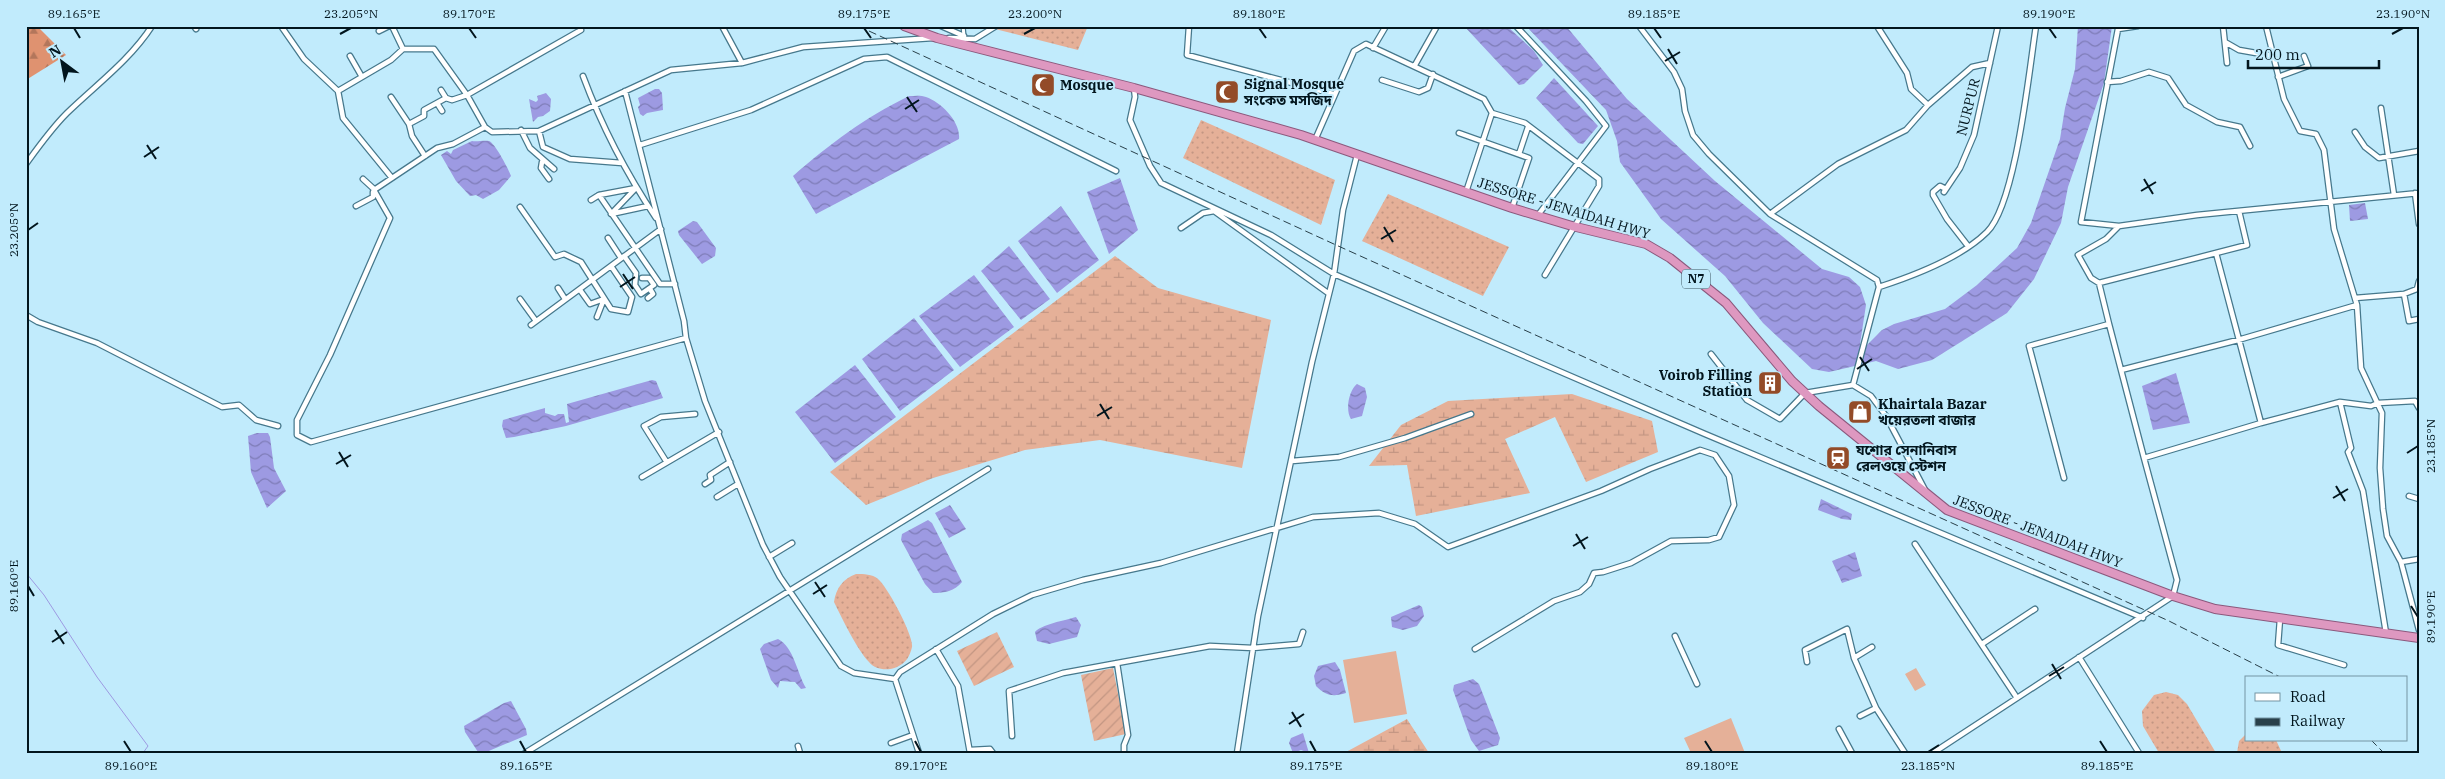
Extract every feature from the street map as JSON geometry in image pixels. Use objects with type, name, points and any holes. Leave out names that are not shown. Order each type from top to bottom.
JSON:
[{"type":"highway","name":"JESSORE - JENAIDAH HWY","points":[[904,26],[937,38],[1134,88],[1315,140],[1356,156],[1512,208],[1646,244],[1670,258],[1726,303],[1792,381],[1805,393],[1930,498],[1956,515],[2173,596],[2215,609],[2280,620],[2419,638]]},
{"type":"street","points":[[26,164],[44,139],[66,114],[141,44],[152,26]]},
{"type":"street","points":[[281,26],[304,59],[338,91],[343,118],[392,178]]},
{"type":"street","points":[[379,31],[390,26],[403,49]]},
{"type":"street","points":[[441,90],[446,98],[452,100],[467,95],[581,30],[579,26]]},
{"type":"street","points":[[722,26],[742,63]]},
{"type":"street","points":[[941,26],[964,36]]},
{"type":"street","points":[[962,26],[964,36]]},
{"type":"street","points":[[338,91],[391,60],[403,49],[434,49],[467,95],[485,127],[492,132],[539,131],[593,104],[671,70],[742,63],[804,47],[937,38],[975,39],[996,26]]},
{"type":"street","points":[[1189,26],[1187,55],[1291,85],[1333,94]]},
{"type":"street","points":[[1373,48],[1386,26]]},
{"type":"street","points":[[1415,65],[1437,26]]},
{"type":"street","points":[[1516,26],[1586,101],[1606,126],[1538,215]]},
{"type":"street","points":[[1640,26],[1674,72],[1682,89],[1685,111],[1693,135],[1770,214],[1854,268],[1874,276],[1879,288],[1852,385]]},
{"type":"street","points":[[1877,26],[1907,73],[1911,89],[1928,106]]},
{"type":"street","name":"NURPUR","points":[[1968,246],[1947,219],[1933,192],[1940,186],[1945,190],[1960,168],[1974,135],[1998,26]]},
{"type":"street","points":[[1879,288],[1922,273],[1968,246],[1987,232],[1998,215],[2010,186],[2036,26]]},
{"type":"street","points":[[2138,26],[2118,29],[2081,222],[2119,226],[2239,211],[2417,193],[2419,224]]},
{"type":"street","points":[[2223,26],[2227,63]]},
{"type":"street","points":[[2266,26],[2284,99],[2300,131],[2310,132],[2320,140],[2324,150],[2334,229],[2357,305],[2361,368],[2382,413],[2380,468],[2383,509],[2388,536],[2401,562],[2419,630]]},
{"type":"street","points":[[2225,42],[2239,50],[2273,56]]},
{"type":"street","points":[[1315,140],[1333,94],[1354,51],[1366,44],[1484,98],[1492,113],[1524,123],[1528,128],[1599,179],[1599,186],[1545,275]]},
{"type":"street","points":[[350,56],[362,77]]},
{"type":"street","points":[[2278,77],[2308,66],[2304,56]]},
{"type":"street","points":[[640,145],[751,110],[864,59],[887,57],[1116,171]]},
{"type":"street","points":[[1770,214],[1838,164],[1906,130],[1928,106],[1972,68],[1990,63]]},
{"type":"street","points":[[2107,82],[2121,81],[2149,72],[2168,78],[2186,105],[2217,122],[2240,127],[2250,146]]},
{"type":"street","points":[[1382,80],[1419,92],[1428,88],[1433,74]]},
{"type":"street","points":[[583,76],[593,104],[622,163],[658,221]]},
{"type":"street","points":[[1134,88],[1135,97],[1130,120],[1150,166],[1161,183],[1271,234],[1334,274],[1696,430],[2143,618]]},
{"type":"street","points":[[625,91],[675,284],[686,338],[705,401],[769,557],[841,666],[854,673],[894,679]]},
{"type":"street","points":[[391,97],[410,124],[412,136],[425,156]]},
{"type":"street","points":[[410,124],[424,116],[424,110],[446,98]]},
{"type":"street","points":[[437,103],[442,111]]},
{"type":"street","points":[[2381,108],[2394,195]]},
{"type":"street","points":[[1466,192],[1492,113]]},
{"type":"street","points":[[356,206],[373,197],[374,190],[437,148],[453,144],[485,127]]},
{"type":"street","points":[[1519,154],[1528,128]]},
{"type":"street","points":[[521,130],[530,148],[554,169]]},
{"type":"street","points":[[539,131],[543,147],[542,154]]},
{"type":"street","points":[[2355,132],[2365,147],[2378,157],[2389,157],[2419,151]]},
{"type":"street","points":[[1459,134],[1529,158],[1512,208]]},
{"type":"street","points":[[543,147],[570,159],[622,163]]},
{"type":"street","points":[[1237,753],[1253,648],[1276,529],[1328,293],[1334,274],[1341,219],[1356,156]]},
{"type":"street","points":[[542,162],[541,168],[550,178]]},
{"type":"street","points":[[363,179],[374,190],[390,218],[330,355],[297,420],[297,435],[311,442],[686,338]]},
{"type":"street","points":[[591,200],[599,195],[636,188]]},
{"type":"street","points":[[611,214],[636,188]]},
{"type":"street","points":[[599,195],[660,284],[675,284]]},
{"type":"street","points":[[520,206],[555,257],[564,254],[581,262],[611,309],[628,312],[632,300],[650,290],[654,285],[649,278],[642,278]]},
{"type":"street","points":[[611,214],[648,206]]},
{"type":"street","points":[[1181,228],[1203,213],[1214,211],[1328,293]]},
{"type":"street","points":[[2099,283],[2247,245],[2239,211]]},
{"type":"street","points":[[1933,753],[2143,618],[2173,596],[2177,580],[2120,370],[2099,283],[2091,278],[2078,255],[2106,239],[2119,226]]},
{"type":"street","points":[[531,326],[660,229]]},
{"type":"street","points":[[608,238],[636,273],[635,284],[641,294]]},
{"type":"street","points":[[2216,253],[2261,423]]},
{"type":"street","points":[[611,266],[632,300]]},
{"type":"street","points":[[2355,298],[2404,294],[2416,289],[2419,281]]},
{"type":"street","points":[[558,288],[565,299]]},
{"type":"street","points":[[580,290],[590,304],[604,299]]},
{"type":"street","points":[[648,298],[653,294],[650,290]]},
{"type":"street","points":[[2404,294],[2409,321],[2419,319]]},
{"type":"street","points":[[520,299],[536,322]]},
{"type":"street","points":[[597,316],[604,299]]},
{"type":"street","points":[[2120,370],[2238,340],[2357,305]]},
{"type":"street","points":[[26,315],[38,322],[97,343],[222,407],[239,405],[256,420],[278,426]]},
{"type":"street","points":[[2064,478],[2029,346],[2109,324]]},
{"type":"street","points":[[1711,354],[1746,400],[1780,419],[1805,393],[1852,385],[1871,396],[1886,416],[1930,498]]},
{"type":"street","points":[[2144,458],[2261,423],[2340,402],[2370,406],[2378,403],[2415,401],[2419,408]]},
{"type":"street","points":[[2340,402],[2351,448],[2348,452],[2363,491],[2386,633]]},
{"type":"street","points":[[666,461],[644,426],[661,417],[694,414]]},
{"type":"street","points":[[1292,461],[1339,457],[1405,438],[1471,414]]},
{"type":"street","points":[[642,477],[666,461],[718,432]]},
{"type":"street","points":[[894,679],[900,672],[993,614],[1032,595],[1083,580],[1161,563],[1313,517],[1379,513],[1416,524],[1448,548],[1601,491],[1650,469],[1700,450],[1715,455],[1729,476],[1734,505],[1719,536],[1709,540],[1671,541],[1631,563],[1594,573],[1589,584],[1580,592],[1554,601],[1476,649]]},
{"type":"street","points":[[705,484],[711,480],[710,475],[730,462]]},
{"type":"street","points":[[525,753],[988,469]]},
{"type":"street","points":[[716,497],[738,484]]},
{"type":"street","points":[[2409,496],[2419,499]]},
{"type":"street","points":[[769,557],[792,543]]},
{"type":"street","points":[[1915,544],[2017,698]]},
{"type":"street","points":[[2401,562],[2419,559]]},
{"type":"street","points":[[1982,644],[2035,609]]},
{"type":"street","points":[[2280,620],[2278,645],[2344,665]]},
{"type":"street","points":[[1807,662],[1805,650],[1847,629],[1854,658],[1876,708],[1905,753]]},
{"type":"street","points":[[1012,736],[1009,691],[1063,673],[1210,646],[1253,648],[1300,644],[1303,632]]},
{"type":"street","points":[[1676,636],[1697,684]]},
{"type":"street","points":[[1854,658],[1872,648]]},
{"type":"street","points":[[936,649],[958,686],[970,752],[990,748],[993,753]]},
{"type":"street","points":[[2079,658],[2139,753]]},
{"type":"street","points":[[1117,663],[1128,735],[1124,745],[1124,753]]},
{"type":"street","points":[[894,679],[919,753]]},
{"type":"street","points":[[1860,716],[1876,708]]},
{"type":"street","points":[[1839,729],[1852,753]]},
{"type":"street","points":[[891,743],[913,735]]},
{"type":"street","points":[[798,746],[800,753]]},
{"type":"green space","points":[[26,26],[37,26],[66,55],[26,80]]},
{"type":"green space","points":[[983,26],[1088,26],[1078,50]]},
{"type":"green space","points":[[1201,120],[1335,180],[1321,225],[1183,158]]},
{"type":"green space","points":[[1388,194],[1509,247],[1483,296],[1362,241]]},
{"type":"green space","points":[[1115,256],[1158,288],[1271,320],[1242,468],[1100,440],[1025,450],[933,478],[866,505],[830,472]]},
{"type":"green space","points":[[1572,394],[1652,421],[1658,452],[1586,482],[1555,417],[1505,439],[1530,493],[1416,516],[1407,465],[1369,466],[1401,425],[1448,401]]},
{"type":"green space","points":[[856,574],[871,575],[882,583],[909,633],[912,647],[910,653],[907,659],[897,667],[882,669],[872,665],[855,642],[834,602],[836,592],[841,585]]},
{"type":"green space","points":[[997,632],[1014,667],[974,686],[957,651]]},
{"type":"green space","points":[[1396,651],[1407,714],[1354,723],[1343,660]]},
{"type":"green space","points":[[1113,668],[1126,734],[1094,741],[1081,675]]},
{"type":"green space","points":[[1916,668],[1926,685],[1915,691],[1905,674]]},
{"type":"green space","points":[[2166,692],[2178,695],[2187,704],[2216,753],[2159,753],[2143,726],[2142,711],[2154,695]]},
{"type":"green space","points":[[1731,718],[1745,753],[1691,753],[1684,738]]},
{"type":"green space","points":[[1407,719],[1429,753],[1346,753],[1346,752]]},
{"type":"green space","points":[[2245,735],[2245,742],[2277,742],[2282,753],[2237,753],[2239,741]]},
{"type":"water","points":[[1464,26],[1507,26],[1534,51],[1543,65],[1524,84],[1519,85]]},
{"type":"water","points":[[1526,26],[1566,26],[1627,99],[1715,181],[1822,269],[1849,277],[1860,287],[1866,305],[1860,344],[1864,348],[1882,330],[1894,324],[1945,309],[1977,285],[2017,248],[2031,223],[2060,139],[2065,108],[2075,69],[2078,26],[2112,26],[2104,83],[2068,187],[2061,223],[2034,279],[2007,313],[1932,360],[1898,369],[1876,361],[1829,372],[1812,369],[1763,323],[1725,276],[1661,219],[1620,162],[1617,141],[1606,110]]},
{"type":"water","points":[[1554,78],[1598,126],[1583,144],[1578,143],[1536,98]]},
{"type":"water","points":[[655,89],[659,89],[662,93],[663,110],[647,113],[643,116],[640,114],[638,107],[640,105],[638,98]]},
{"type":"water","points":[[546,93],[551,99],[550,111],[533,122],[529,99],[536,102],[538,100],[537,96]]},
{"type":"water","points":[[909,96],[926,97],[944,108],[957,126],[959,139],[816,214],[793,176],[848,132],[877,113]]},
{"type":"water","points":[[472,141],[489,141],[492,143],[502,157],[511,176],[499,190],[483,199],[476,195],[470,196],[456,181],[441,155],[447,151],[451,154],[453,150]]},
{"type":"water","points":[[1120,178],[1138,230],[1109,254],[1087,192]]},
{"type":"water","points":[[2365,203],[2368,219],[2350,221],[2349,205]]},
{"type":"water","points":[[1061,206],[1099,260],[1057,293],[1018,241]]},
{"type":"water","points":[[693,221],[697,222],[716,248],[715,256],[702,264],[679,235],[678,231]]},
{"type":"water","points":[[1009,246],[1050,299],[1021,320],[981,271]]},
{"type":"water","points":[[974,275],[1014,327],[960,367],[919,316]]},
{"type":"water","points":[[914,318],[954,370],[900,411],[862,359]]},
{"type":"water","points":[[855,365],[896,417],[835,463],[795,412]]},
{"type":"water","points":[[2176,373],[2190,423],[2153,430],[2142,386]]},
{"type":"water","points":[[652,380],[656,381],[663,398],[566,426],[506,438],[502,426],[503,420],[545,408],[545,413],[555,416],[564,414],[566,423],[569,422],[567,404]]},
{"type":"water","points":[[1357,384],[1365,388],[1367,397],[1362,416],[1351,419],[1348,411],[1349,400]]},
{"type":"water","points":[[257,433],[268,433],[270,437],[274,468],[286,491],[267,508],[251,472],[248,436]]},
{"type":"water","points":[[1821,499],[1852,514],[1851,520],[1842,519],[1818,510]]},
{"type":"water","points":[[950,505],[966,529],[949,538],[935,513]]},
{"type":"water","points":[[928,520],[932,523],[962,582],[956,588],[941,593],[933,593],[925,584],[901,540],[902,534]]},
{"type":"water","points":[[1855,552],[1862,576],[1842,583],[1832,561]]},
{"type":"water","points":[[1419,605],[1422,607],[1424,616],[1417,626],[1403,630],[1392,627],[1391,617]]},
{"type":"water","points":[[1076,617],[1081,625],[1077,637],[1049,644],[1037,641],[1035,632],[1038,629]]},
{"type":"water","points":[[778,639],[792,654],[806,688],[801,689],[795,682],[780,681],[778,688],[771,680],[760,649],[764,644]]},
{"type":"water","points":[[1335,662],[1340,670],[1346,693],[1337,695],[1326,694],[1316,686],[1314,676],[1318,666]]},
{"type":"water","points":[[1473,679],[1479,684],[1500,738],[1498,745],[1479,751],[1471,740],[1453,690],[1454,685]]},
{"type":"water","points":[[511,701],[526,729],[527,735],[484,753],[478,752],[465,732],[464,726],[504,703]]},
{"type":"water","points":[[1303,733],[1309,753],[1301,750],[1293,753],[1289,743],[1291,738]]},
{"type":"waterway","points":[[26,573],[44,595],[97,677],[148,746],[143,753]]},
{"type":"railway","points":[[858,26],[1336,245],[2169,621],[2278,676]]},
{"type":"railway","points":[[2373,742],[2384,753]]},
{"type":"place","name":"Mosque","points":[[1043,85]]},
{"type":"place","name":"Signal Mosque সংকেত মসজিদ","points":[[1227,92]]},
{"type":"place","name":"Voirob Filling Station","points":[[1770,383]]},
{"type":"place","name":"Khairtala Bazar খয়েরতলা বাজার","points":[[1860,412]]},
{"type":"place","name":"যশোর সেনানিবাস রেলওয়ে স্টেশন","points":[[1838,458]]}]
